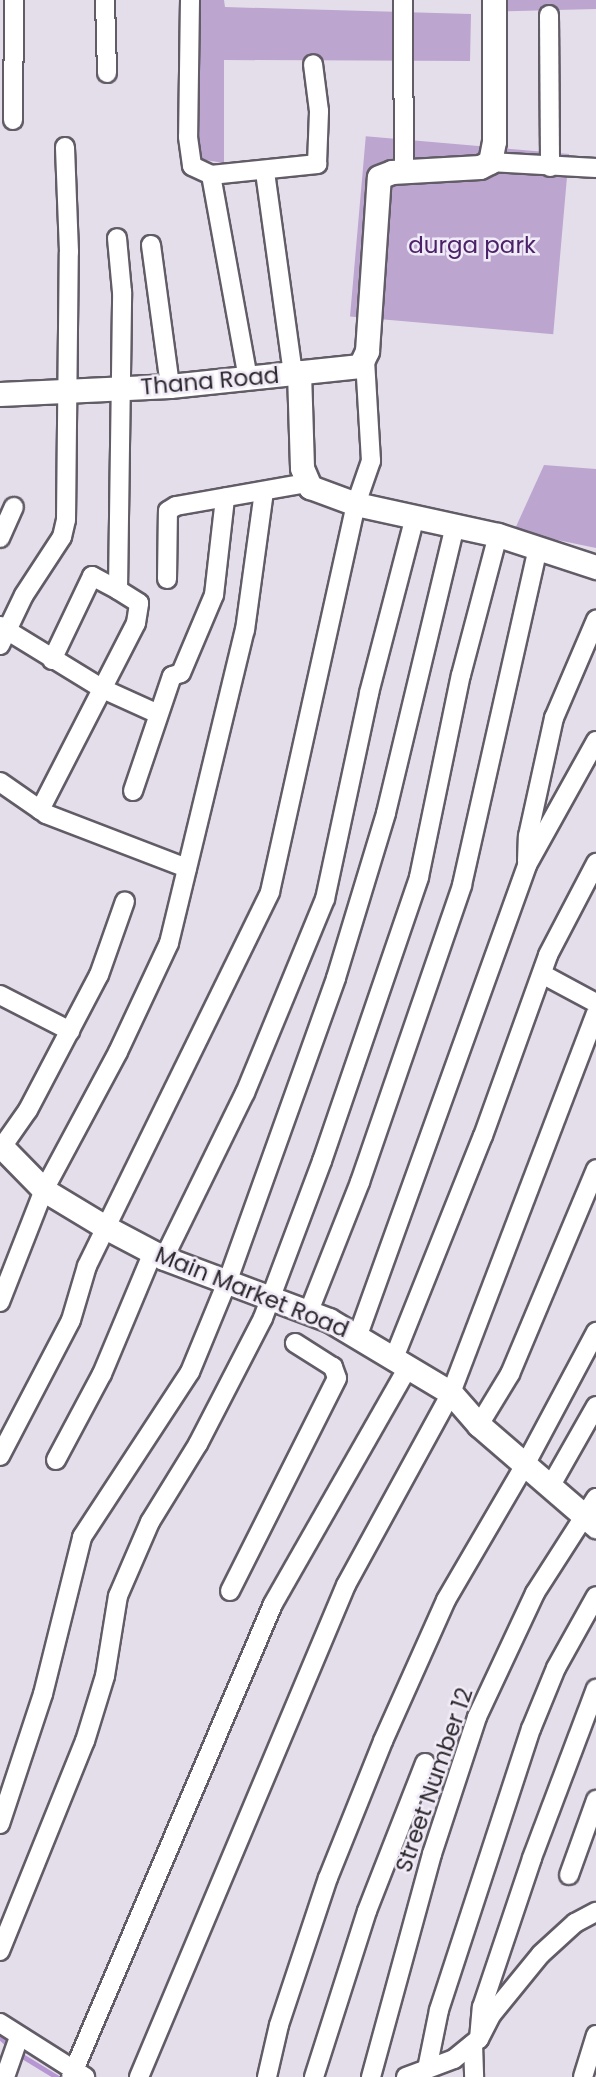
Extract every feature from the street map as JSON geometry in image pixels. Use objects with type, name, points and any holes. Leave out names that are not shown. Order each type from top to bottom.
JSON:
[{"type":"street","points":[[13,120],[14,0]]},
{"type":"street","points":[[105,0],[107,73]]},
{"type":"street","points":[[190,0],[188,137],[192,166],[211,175],[265,172],[317,164],[319,111],[313,64]]},
{"type":"street","points":[[403,0],[404,172]]},
{"type":"street","points":[[490,162],[494,141],[494,0]]},
{"type":"street","points":[[549,15],[550,167]]},
{"type":"street","points":[[65,147],[69,252],[62,537],[2,634],[103,689],[158,714]]},
{"type":"street","points":[[0,1456],[71,1320],[87,1266],[270,892],[356,504],[371,461],[365,361],[379,177],[404,172],[480,167],[490,162],[550,167],[596,167]]},
{"type":"street","points":[[265,172],[296,372],[360,366],[365,361]]},
{"type":"street","points":[[211,175],[248,377]]},
{"type":"street","points":[[117,238],[122,292],[118,389],[122,445],[118,590]]},
{"type":"street","points":[[150,245],[170,386]]},
{"type":"street","name":"Thana Road","points":[[0,394],[170,386],[296,372],[306,483]]},
{"type":"street","points":[[167,579],[168,511],[306,483],[356,504],[498,535],[596,567]]},
{"type":"street","points":[[0,1302],[44,1190],[118,1052],[169,943],[245,630],[264,491]]},
{"type":"street","points":[[133,791],[158,714],[214,595],[225,498]]},
{"type":"street","points":[[0,538],[14,507]]},
{"type":"street","points":[[56,1460],[102,1374],[159,1255],[245,1093],[324,899],[372,681],[415,517]]},
{"type":"street","points":[[0,1824],[43,1694],[82,1537],[190,1372],[228,1280],[336,978],[386,813],[455,525]]},
{"type":"street","points":[[0,1951],[85,1741],[105,1675],[118,1596],[150,1522],[218,1409],[271,1296],[419,877],[461,675],[498,535]]},
{"type":"street","points":[[309,1311],[360,1182],[463,885],[538,548]]},
{"type":"street","points":[[40,810],[136,623],[139,603],[92,576],[52,660]]},
{"type":"street","points":[[527,865],[528,836],[554,718],[596,620]]},
{"type":"street","points":[[358,1335],[527,865],[596,741]]},
{"type":"street","points":[[0,782],[40,810],[187,868]]},
{"type":"street","points":[[0,2023],[15,2046],[77,2075],[273,1604],[401,1362],[541,974],[596,863]]},
{"type":"street","points":[[1,1146],[28,1110],[99,975],[125,901]]},
{"type":"street","points":[[541,974],[596,1003]]},
{"type":"street","points":[[0,995],[70,1031]]},
{"type":"street","points":[[139,2077],[346,1585],[451,1393],[596,1014]]},
{"type":"street","name":"Main Market Road","points":[[1,1146],[44,1190],[107,1228],[159,1255],[309,1311],[358,1335],[451,1393],[479,1425],[550,1487],[592,1514]]},
{"type":"street","points":[[479,1425],[510,1374],[596,1169]]},
{"type":"street","points":[[267,2077],[279,2025],[328,1878],[383,1741],[446,1600],[525,1465],[596,1332]]},
{"type":"street","points":[[230,1591],[337,1378],[333,1367],[295,1343]]},
{"type":"street","points":[[550,1487],[596,1406]]},
{"type":"street","name":"Street Number 12","points":[[371,2077],[432,1854],[477,1717],[535,1593],[592,1514]]},
{"type":"street","points":[[428,2069],[439,2010],[531,1729],[556,1668],[596,1596]]},
{"type":"street","points":[[474,2077],[474,2046],[482,2007],[532,1858],[596,1689]]},
{"type":"street","points":[[314,2077],[367,1912],[425,1763]]},
{"type":"street","points":[[569,1875],[596,1800]]},
{"type":"street","points":[[406,2077],[454,2059],[474,2046],[492,2014],[541,1954],[575,1923],[596,1912]]},
{"type":"street","points":[[583,2077],[596,2035]]},
{"type":"street","points":[[5,2077],[15,2046]]},
{"type":"green space","points":[[186,0],[224,0],[225,7],[471,14],[470,61],[224,60],[224,163],[186,157]]},
{"type":"green space","points":[[483,0],[596,0],[596,9],[482,12]]},
{"type":"green space","name":"durga park","points":[[366,136],[569,154],[553,334],[350,317]]},
{"type":"green space","points":[[544,465],[596,469],[596,548],[514,531]]},
{"type":"waterway","points":[[0,2037],[10,2046]]},
{"type":"waterway","points":[[19,2054],[57,2077]]}]
